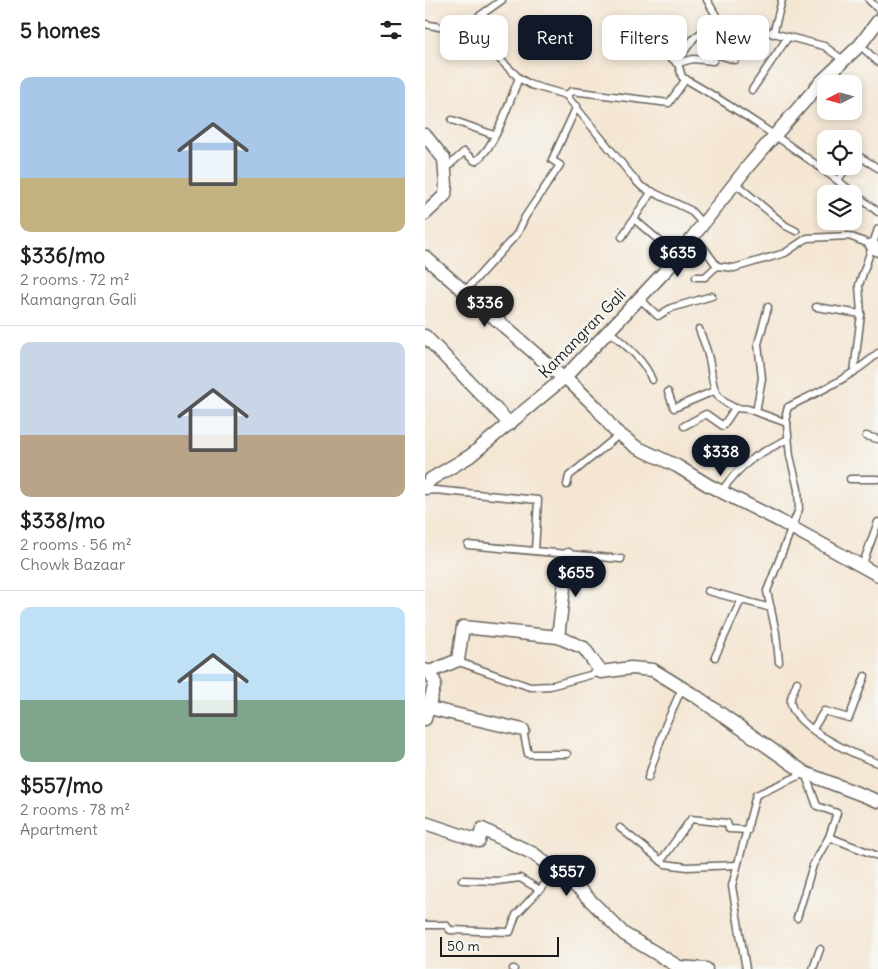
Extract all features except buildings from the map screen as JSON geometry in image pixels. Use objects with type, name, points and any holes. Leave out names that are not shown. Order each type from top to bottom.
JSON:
[{"type":"street","name":"Kamangran Gali","points":[[425,487],[431,479],[470,456],[564,378],[677,256],[775,135],[843,60],[860,46],[878,21]]},
{"type":"street","points":[[425,135],[445,159],[445,194],[425,214]]},
{"type":"street","points":[[425,257],[564,378],[596,407],[619,434],[636,447],[677,466],[721,492],[793,528],[878,575]]},
{"type":"street","points":[[425,336],[510,424]]},
{"type":"street","points":[[558,637],[568,555]]},
{"type":"street","points":[[523,730],[427,714],[435,682],[428,671],[458,660],[463,627],[558,637],[585,648],[601,672],[631,668],[653,670],[805,773],[878,801]]},
{"type":"street","points":[[425,823],[479,841],[482,829],[534,854],[580,890],[624,934],[679,968],[705,969]]},
{"type":"lane","points":[[481,15],[502,0]]},
{"type":"lane","points":[[707,0],[715,15]]},
{"type":"lane","points":[[710,7],[713,0]]},
{"type":"lane","points":[[773,34],[782,0]]},
{"type":"lane","points":[[869,0],[878,8]]},
{"type":"lane","points":[[425,24],[440,27]]},
{"type":"lane","points":[[769,33],[824,46],[843,60]]},
{"type":"lane","points":[[677,63],[697,36]]},
{"type":"lane","points":[[752,90],[787,37]]},
{"type":"lane","points":[[860,46],[878,62]]},
{"type":"lane","points":[[677,63],[697,59]]},
{"type":"lane","points":[[500,60],[519,78],[531,85],[566,94],[577,106],[585,121],[636,181],[690,210],[703,224]]},
{"type":"lane","points":[[673,60],[677,63],[682,77],[731,104],[838,180],[878,212]]},
{"type":"lane","points":[[444,171],[463,152],[475,161],[481,158],[495,135],[519,78]]},
{"type":"lane","points":[[566,94],[572,91],[669,103],[686,79]]},
{"type":"lane","points":[[464,292],[517,234],[525,217],[560,165],[552,160],[577,106]]},
{"type":"lane","points":[[452,120],[495,135]]},
{"type":"lane","points":[[862,158],[878,168]]},
{"type":"lane","points":[[838,180],[842,175]]},
{"type":"lane","points":[[735,183],[786,226],[796,231]]},
{"type":"lane","points":[[621,237],[652,191]]},
{"type":"lane","points":[[634,219],[677,256]]},
{"type":"lane","points":[[854,372],[861,314],[859,286],[875,248],[878,229]]},
{"type":"lane","points":[[696,278],[705,276],[717,266],[734,268],[785,253],[807,238],[849,236],[875,248]]},
{"type":"lane","points":[[693,237],[717,266]]},
{"type":"lane","points":[[639,298],[658,316],[671,308],[712,296]]},
{"type":"lane","points":[[756,412],[762,378],[758,344],[768,306]]},
{"type":"lane","points":[[816,307],[861,314]]},
{"type":"lane","points":[[699,329],[708,355],[714,391],[723,402],[735,408],[756,412],[787,423]]},
{"type":"lane","points":[[608,330],[633,352],[647,368],[652,380]]},
{"type":"lane","points":[[779,662],[767,590],[799,509],[798,489],[788,439],[788,407],[815,396],[862,368],[878,353]]},
{"type":"lane","points":[[668,392],[674,408],[714,391]]},
{"type":"lane","points":[[684,426],[706,414],[723,426],[735,408]]},
{"type":"lane","points":[[567,485],[569,476],[619,434]]},
{"type":"lane","points":[[866,436],[878,439]]},
{"type":"lane","points":[[721,492],[737,470],[764,450],[788,439]]},
{"type":"lane","points":[[850,479],[878,479]]},
{"type":"lane","points":[[425,491],[435,490],[538,500],[535,551]]},
{"type":"lane","points":[[862,566],[878,522]]},
{"type":"lane","points":[[468,545],[621,559]]},
{"type":"lane","points":[[708,591],[771,608]]},
{"type":"lane","points":[[715,657],[741,600]]},
{"type":"lane","points":[[456,661],[530,687],[550,686],[601,672]]},
{"type":"lane","points":[[813,728],[824,711],[849,718],[865,676]]},
{"type":"lane","points":[[797,682],[790,698],[791,706],[801,721],[855,755],[878,763]]},
{"type":"lane","points":[[647,778],[665,724],[682,688]]},
{"type":"lane","points":[[523,730],[529,754],[567,754]]},
{"type":"lane","points":[[746,969],[732,886],[756,795],[805,773],[817,806],[837,814],[829,836],[813,865],[797,918]]},
{"type":"lane","points":[[661,861],[691,819],[727,823],[729,829],[748,830]]},
{"type":"lane","points":[[620,828],[665,864],[687,867],[737,865]]},
{"type":"lane","points":[[829,836],[878,856]]},
{"type":"lane","points":[[425,925],[446,925],[450,930],[510,932],[516,915],[557,871]]},
{"type":"lane","points":[[462,880],[497,881],[520,878],[540,890]]},
{"type":"lane","points":[[813,969],[820,949]]}]
